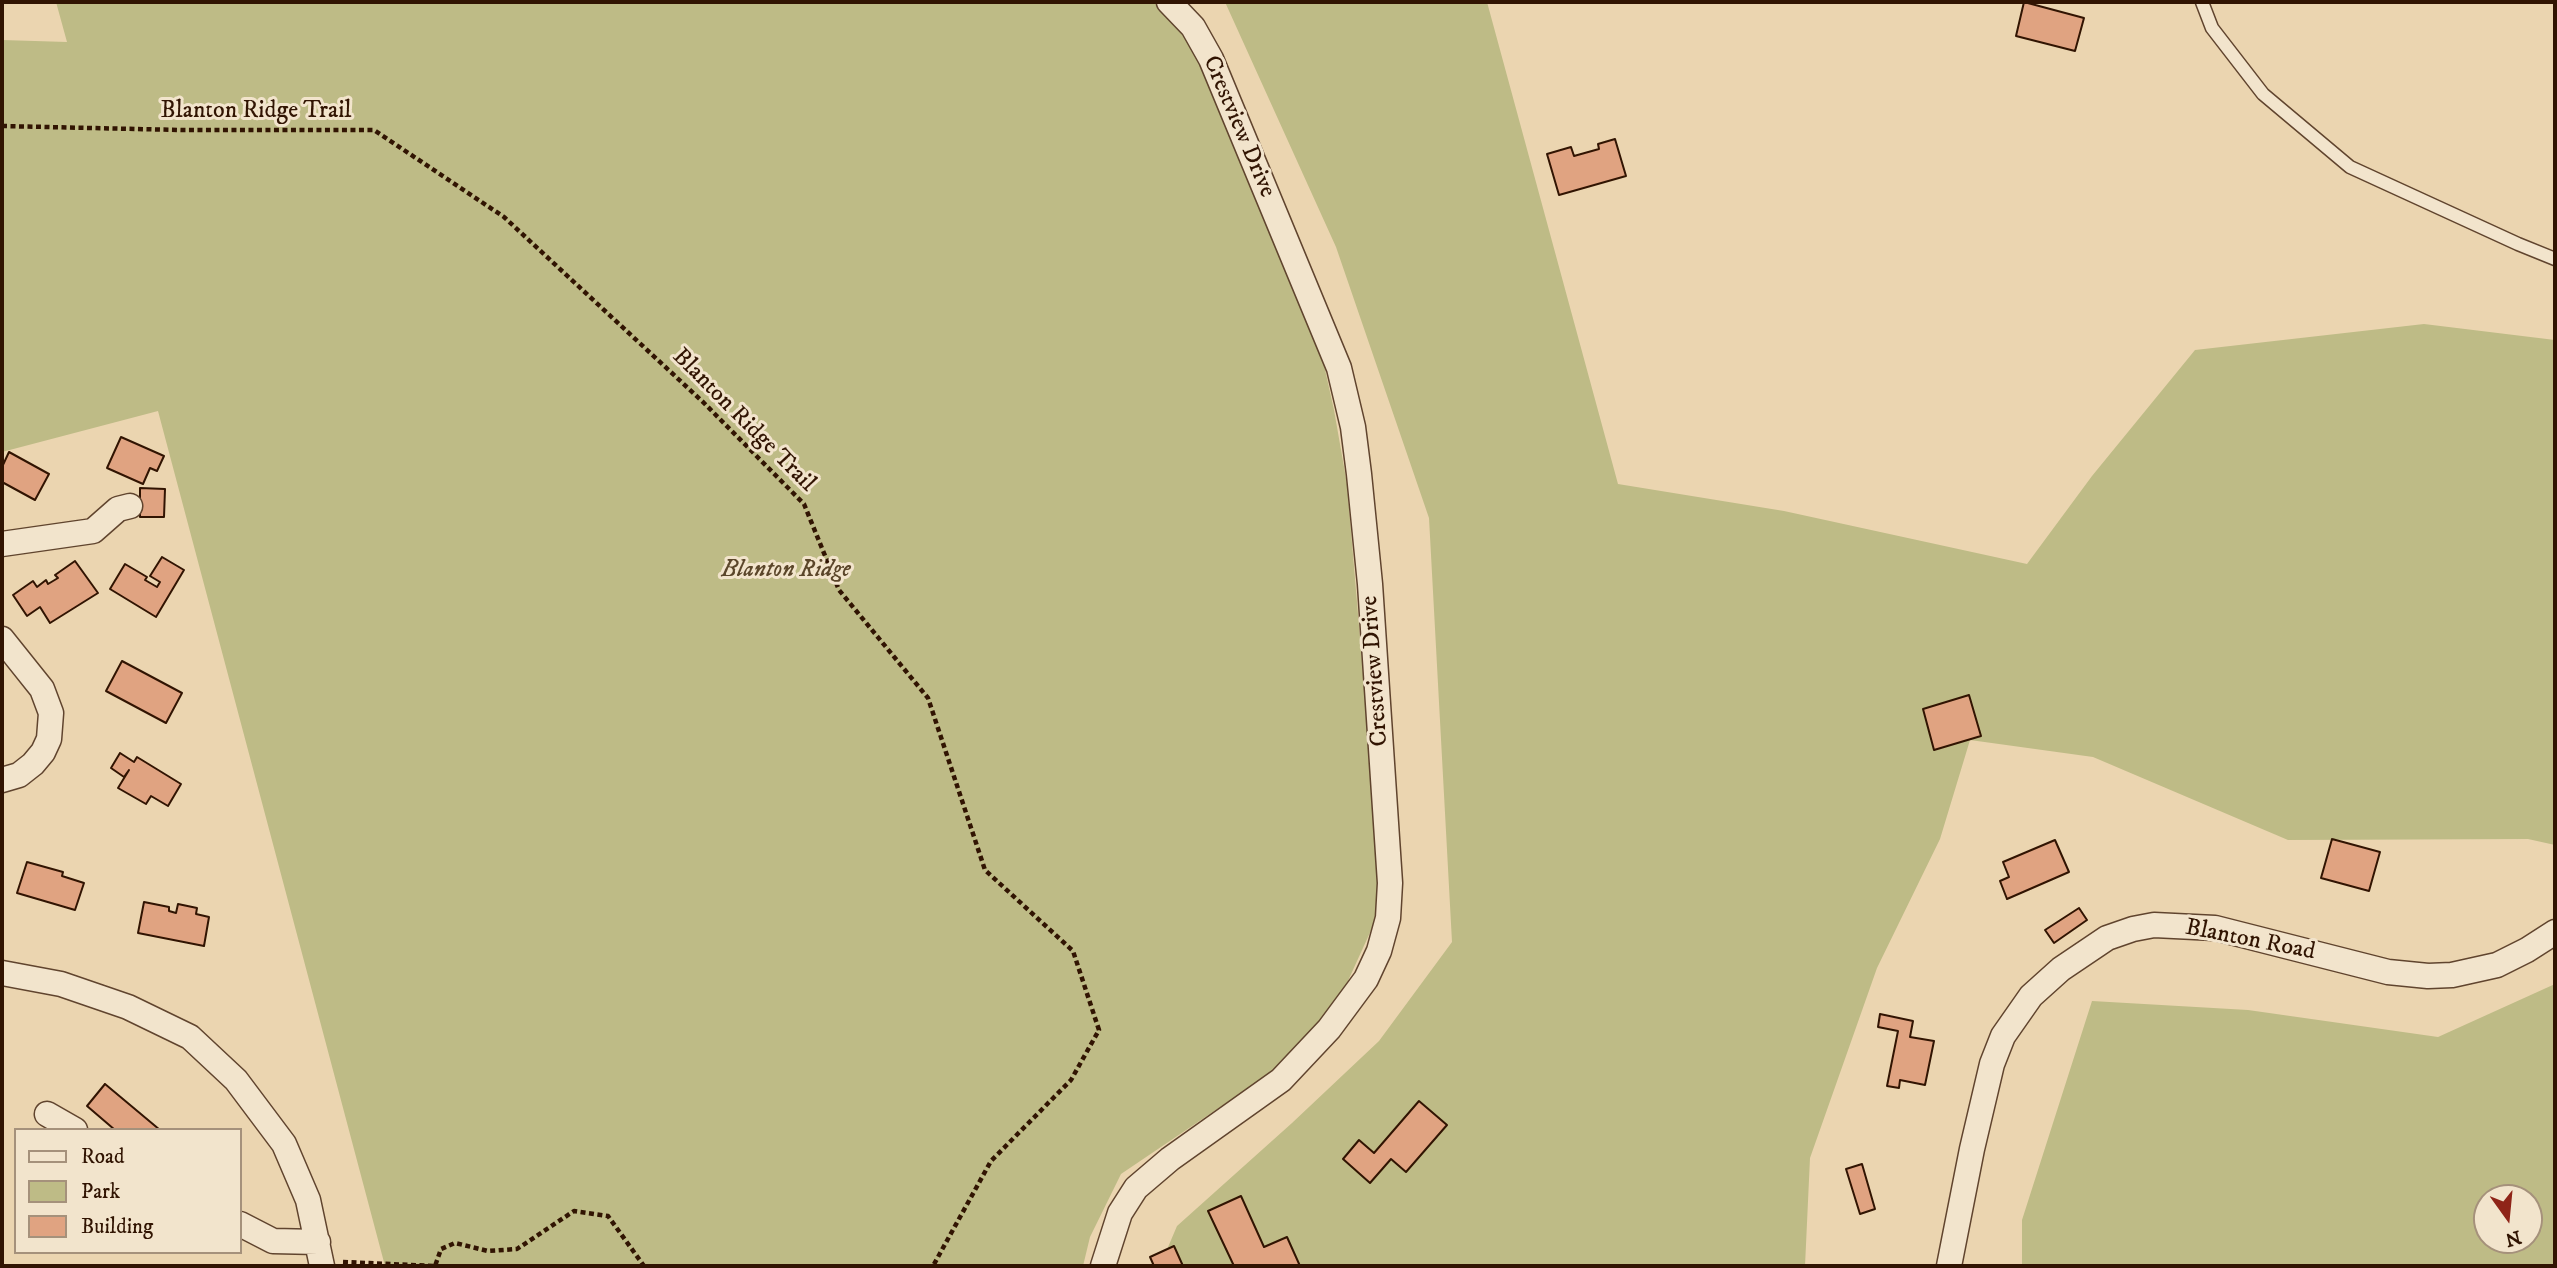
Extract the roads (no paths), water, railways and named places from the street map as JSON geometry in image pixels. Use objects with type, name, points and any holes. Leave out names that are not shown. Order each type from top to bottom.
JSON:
[{"type":"street","name":"Crestview Drive","points":[[1103,1266],[1120,1213],[1136,1188],[1170,1159],[1281,1080],[1344,1009],[1366,979],[1379,951],[1388,918],[1390,883],[1361,488],[1353,427],[1339,368],[1211,59],[1192,27],[1171,2]]},
{"type":"street","points":[[2,544],[93,531],[118,509],[130,506]]},
{"type":"street","points":[[2,639],[42,689],[51,713],[49,739],[43,752],[19,775],[2,780]]},
{"type":"street","name":"Blanton Road","points":[[1949,1266],[1992,1064],[2003,1036],[2031,996],[2060,969],[2107,938],[2154,925],[2215,928],[2388,972],[2428,976],[2452,975],[2497,965],[2555,932]]},
{"type":"street","points":[[2,973],[61,984],[128,1007],[190,1037],[236,1080],[284,1144],[308,1200],[320,1257]]},
{"type":"street","points":[[47,1114],[72,1128]]},
{"type":"street","points":[[242,1225],[274,1241],[320,1257]]},
{"type":"lane","points":[[2202,2],[2213,28],[2263,94],[2350,167],[2555,259]]},
{"type":"park label","name":"Blanton Ridge","points":[[786,571]]}]
